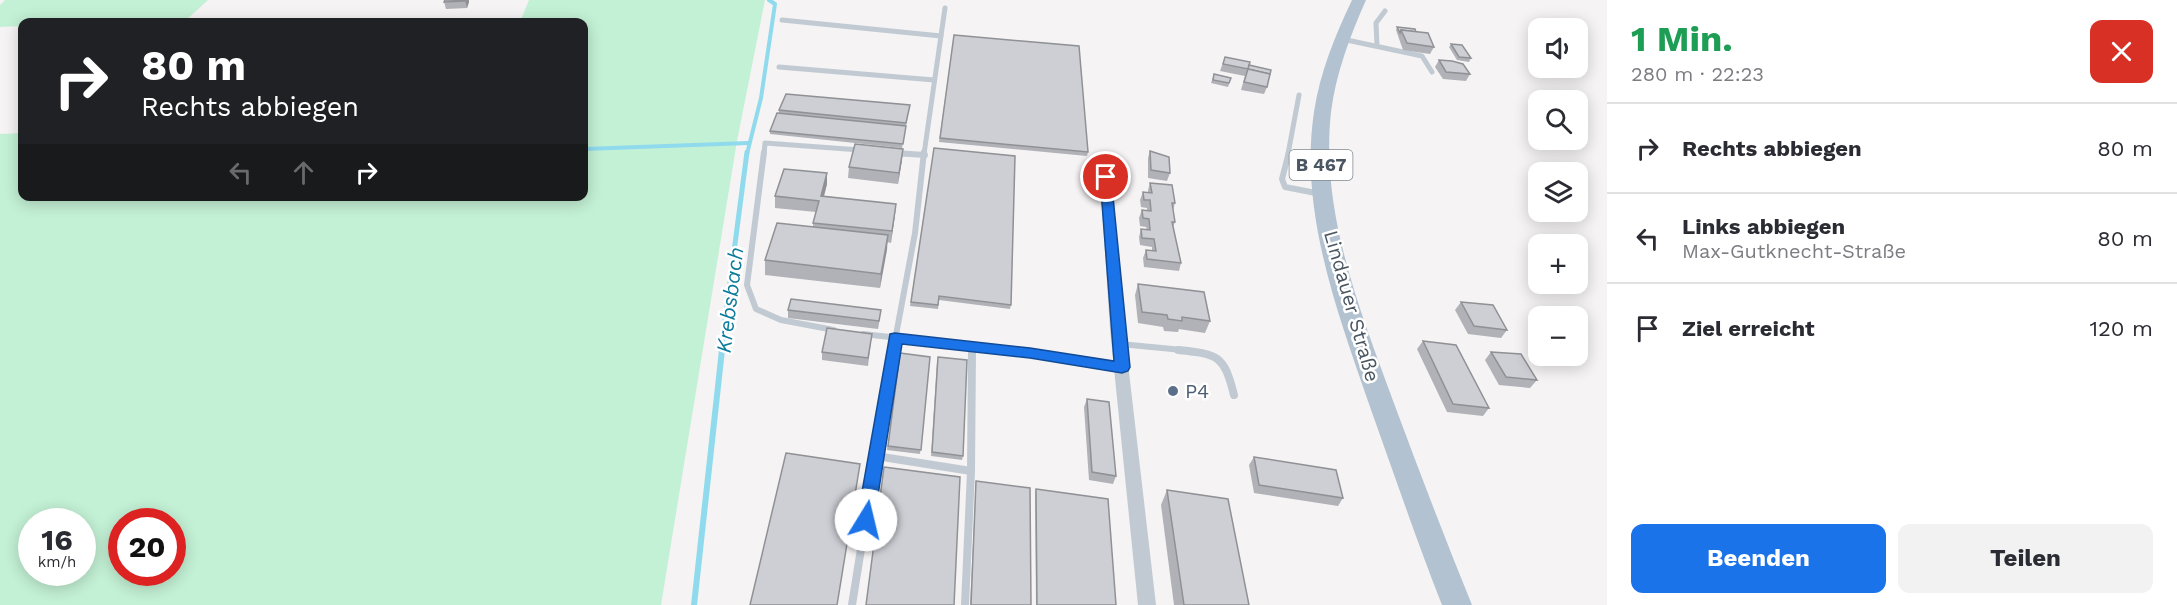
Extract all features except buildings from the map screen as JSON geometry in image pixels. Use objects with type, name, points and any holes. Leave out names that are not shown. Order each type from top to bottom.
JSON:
[{"type":"main road","name":"Lindauer Straße","points":[[1359,0],[1332,67],[1323,112],[1320,141],[1323,195],[1338,268],[1363,352],[1423,521],[1457,605]]},
{"type":"street","points":[[1106,177],[1122,367],[1147,605]]},
{"type":"lane","points":[[852,605],[895,338],[915,233],[945,8]]},
{"type":"lane","points":[[1377,46],[1374,27],[1378,16],[1385,11]]},
{"type":"lane","points":[[782,20],[941,36]]},
{"type":"lane","points":[[1342,39],[1422,56],[1432,72]]},
{"type":"lane","points":[[779,67],[934,80]]},
{"type":"lane","points":[[1299,94],[1282,179],[1286,187],[1323,195]]},
{"type":"lane","points":[[837,331],[781,320],[756,309],[747,285],[765,143],[868,151]]},
{"type":"lane","points":[[891,153],[925,155]]},
{"type":"lane","points":[[849,332],[1030,353],[1122,367]]},
{"type":"lane","points":[[1120,344],[1210,353],[1227,368],[1234,395]]},
{"type":"lane","points":[[965,605],[971,471],[972,348]]},
{"type":"lane","points":[[876,456],[971,471]]},
{"type":"green space","points":[[5,0],[208,0],[188,18],[18,18],[18,26],[0,27],[0,5]]},
{"type":"green space","points":[[529,0],[765,0],[737,141],[661,605],[0,605],[0,134],[18,133],[18,201],[588,201],[588,18],[522,18]]},
{"type":"waterway","name":"Krebsbach","points":[[747,154],[761,98],[775,4],[769,0]]},
{"type":"waterway","points":[[588,149],[748,143]]},
{"type":"waterway","name":"Krebsbach","points":[[721,351],[747,152]]},
{"type":"waterway","name":"Krebsbach","points":[[694,605],[722,350]]},
{"type":"place","name":"P4","points":[[1173,391]]},
{"type":"route","points":[[866,520],[895,338],[1030,353],[1122,367],[1106,177]]}]
